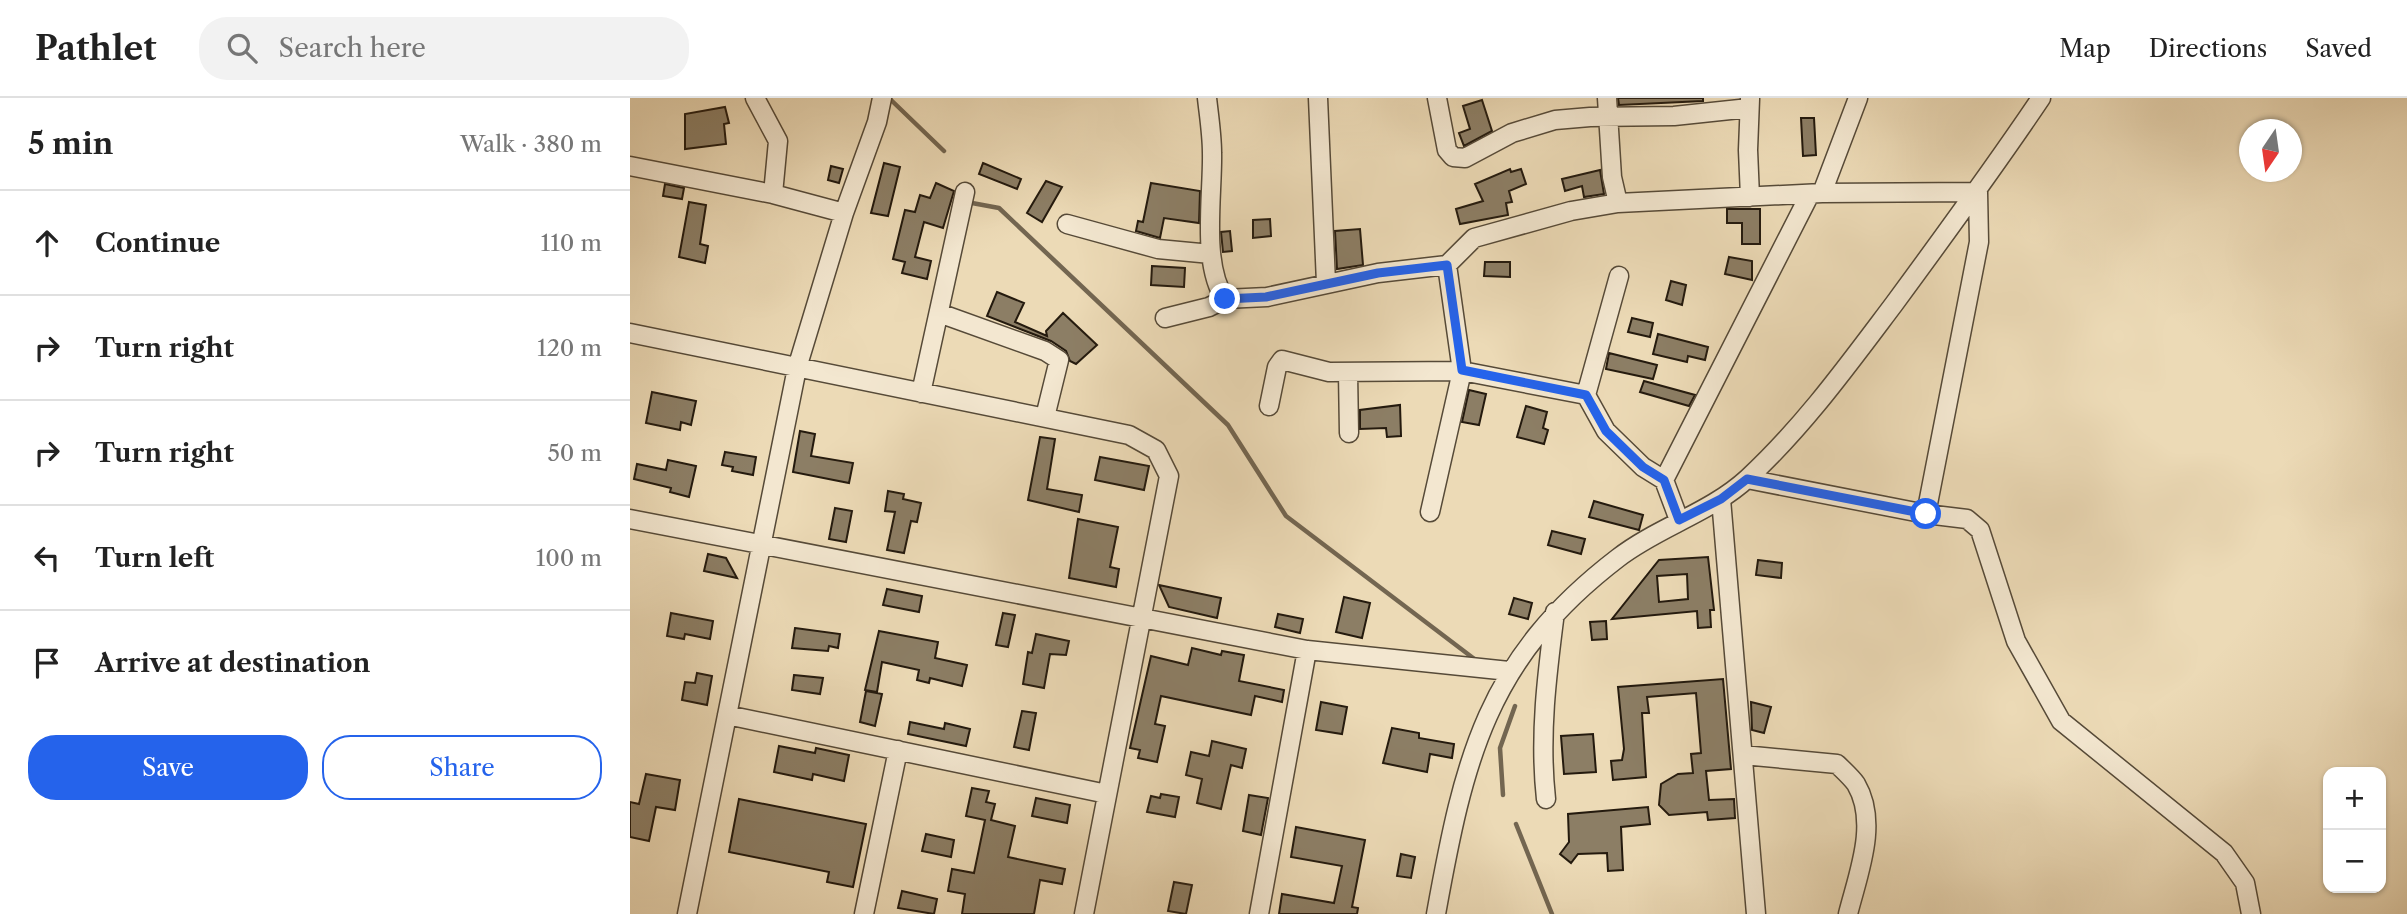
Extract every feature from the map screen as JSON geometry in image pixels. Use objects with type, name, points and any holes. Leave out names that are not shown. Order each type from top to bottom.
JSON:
[{"type":"street","points":[[755,98],[778,141],[773,194]]},
{"type":"street","points":[[687,914],[797,368],[844,213],[877,122],[882,98]]},
{"type":"street","points":[[1207,98],[1212,150],[1212,254],[1220,292],[1225,299]]},
{"type":"street","points":[[1318,98],[1326,283]]},
{"type":"street","points":[[1437,98],[1447,150],[1452,157],[1465,158],[1513,133],[1555,120],[1674,116],[1750,103],[1750,197]]},
{"type":"street","points":[[1607,98],[1618,203]]},
{"type":"street","points":[[1664,480],[1816,194],[1858,98]]},
{"type":"street","points":[[1436,914],[1454,813],[1482,726],[1509,671],[1555,612],[1619,557],[1679,520],[1721,499],[1747,479],[1822,400],[1978,192],[2041,98]]},
{"type":"street","points":[[630,166],[773,194],[844,213]]},
{"type":"street","points":[[921,393],[965,192]]},
{"type":"street","points":[[1164,318],[1209,307],[1225,299],[1266,297],[1326,283],[1447,265],[1474,238],[1571,211],[1618,203],[1816,194],[1978,192]]},
{"type":"street","points":[[1926,514],[1979,242],[1978,192]]},
{"type":"street","points":[[1067,225],[1168,251],[1212,254]]},
{"type":"street","points":[[1430,512],[1462,370],[1447,265]]},
{"type":"street","points":[[1619,276],[1586,395],[1606,431],[1643,467],[1664,480],[1679,520]]},
{"type":"street","points":[[939,313],[1045,351],[1059,359],[1045,417]]},
{"type":"street","points":[[630,333],[1129,435],[1156,450],[1169,476],[1084,914]]},
{"type":"street","points":[[1269,406],[1277,368],[1282,360],[1329,372],[1462,370],[1586,395]]},
{"type":"street","points":[[1348,372],[1349,433]]},
{"type":"street","points":[[1747,479],[1926,514],[1966,519],[1980,530],[2016,641],[2061,721],[2224,853],[2245,883],[2251,914]]},
{"type":"street","points":[[1721,499],[1756,914]]},
{"type":"street","points":[[630,519],[1307,650],[1509,671]]},
{"type":"street","points":[[1546,799],[1543,770],[1544,695],[1555,612]]},
{"type":"street","points":[[1259,914],[1307,650]]},
{"type":"street","points":[[727,715],[1107,794]]},
{"type":"street","points":[[864,914],[898,750]]},
{"type":"street","points":[[1743,755],[1837,764],[1856,785],[1867,816],[1862,857],[1848,914]]},
{"type":"building","points":[[1618,98],[1703,98],[1703,101],[1619,105]]},
{"type":"building","points":[[1482,100],[1492,131],[1464,146],[1459,133],[1470,129],[1463,106]]},
{"type":"building","points":[[725,107],[729,123],[724,124],[726,144],[685,149],[685,114]]},
{"type":"building","points":[[1801,118],[1814,118],[1816,155],[1803,156]]},
{"type":"building","points":[[884,163],[900,167],[888,216],[871,213]]},
{"type":"building","points":[[983,163],[1021,179],[1017,189],[979,174]]},
{"type":"building","points":[[831,166],[843,169],[839,183],[828,180]]},
{"type":"building","points":[[1510,169],[1511,172],[1521,169],[1526,184],[1509,191],[1512,202],[1506,203],[1508,215],[1460,224],[1456,209],[1483,201],[1475,184]]},
{"type":"building","points":[[1600,170],[1604,194],[1584,197],[1582,186],[1565,191],[1562,179]]},
{"type":"building","points":[[1046,181],[1062,187],[1042,222],[1027,213]]},
{"type":"building","points":[[936,183],[954,191],[943,228],[924,222],[915,257],[931,261],[927,279],[902,273],[905,262],[893,259],[905,210],[915,212],[920,195],[930,198]]},
{"type":"building","points":[[1151,183],[1200,191],[1199,223],[1164,218],[1160,238],[1136,231],[1138,221],[1143,222]]},
{"type":"building","points":[[665,184],[684,188],[682,199],[663,196]]},
{"type":"building","points":[[689,202],[706,205],[700,244],[708,246],[705,263],[679,257]]},
{"type":"building","points":[[1727,209],[1760,209],[1760,244],[1742,244],[1742,223],[1727,223]]},
{"type":"building","points":[[1270,219],[1271,236],[1253,238],[1253,220]]},
{"type":"building","points":[[1360,229],[1363,265],[1337,269],[1335,231]]},
{"type":"building","points":[[1230,231],[1232,251],[1223,252],[1221,232]]},
{"type":"building","points":[[1729,257],[1752,261],[1752,280],[1725,274]]},
{"type":"building","points":[[1485,262],[1510,262],[1510,277],[1484,276]]},
{"type":"building","points":[[1152,266],[1185,268],[1184,287],[1151,285]]},
{"type":"building","points":[[1671,281],[1686,285],[1682,305],[1666,300]]},
{"type":"building","points":[[997,292],[1024,303],[1015,322],[1047,336],[1046,331],[1063,313],[1097,345],[1076,364],[1070,361],[1066,351],[1051,341],[987,316]]},
{"type":"building","points":[[1632,318],[1653,323],[1650,337],[1628,332]]},
{"type":"building","points":[[1658,334],[1708,347],[1705,360],[1688,356],[1687,362],[1653,354]]},
{"type":"building","points":[[1609,353],[1657,365],[1653,379],[1606,369]]},
{"type":"building","points":[[1644,381],[1695,395],[1689,406],[1640,392]]},
{"type":"building","points":[[1469,390],[1486,394],[1479,425],[1462,422]]},
{"type":"building","points":[[652,392],[696,401],[691,425],[681,422],[680,430],[646,423]]},
{"type":"building","points":[[1400,405],[1401,436],[1387,437],[1386,428],[1360,429],[1360,410]]},
{"type":"building","points":[[1526,406],[1547,412],[1543,428],[1548,430],[1544,444],[1517,437]]},
{"type":"building","points":[[800,431],[815,434],[811,456],[853,463],[849,483],[793,472]]},
{"type":"building","points":[[1040,437],[1055,439],[1047,489],[1082,495],[1079,512],[1028,500]]},
{"type":"building","points":[[725,452],[756,457],[753,475],[732,471],[733,467],[722,465]]},
{"type":"building","points":[[1100,457],[1149,466],[1144,490],[1095,480]]},
{"type":"building","points":[[668,460],[696,466],[689,497],[670,492],[671,488],[634,479],[637,464],[666,470]]},
{"type":"building","points":[[888,491],[904,494],[903,499],[921,503],[917,522],[911,521],[904,553],[887,550],[895,512],[885,511]]},
{"type":"building","points":[[1594,501],[1643,515],[1639,530],[1589,517]]},
{"type":"building","points":[[835,508],[852,511],[846,542],[829,539]]},
{"type":"building","points":[[1078,519],[1118,527],[1110,567],[1119,569],[1116,587],[1069,578]]},
{"type":"building","points":[[1552,531],[1585,539],[1581,554],[1548,545]]},
{"type":"building","points":[[708,554],[726,558],[737,578],[704,571]]},
{"type":"building","points":[[1708,557],[1714,610],[1710,610],[1711,627],[1698,628],[1697,611],[1612,619],[1659,560]],"holes":[[[1687,574],[1688,599],[1659,602],[1657,576]]]},
{"type":"building","points":[[1758,560],[1782,563],[1781,578],[1756,575]]},
{"type":"building","points":[[1159,585],[1221,598],[1217,618],[1169,607]]},
{"type":"building","points":[[887,589],[922,596],[919,612],[883,605]]},
{"type":"building","points":[[1344,597],[1370,603],[1362,638],[1336,632]]},
{"type":"building","points":[[1514,598],[1532,603],[1528,619],[1509,614]]},
{"type":"building","points":[[671,613],[713,621],[710,639],[685,634],[684,639],[667,636]]},
{"type":"building","points":[[1003,613],[1015,615],[1008,647],[996,645]]},
{"type":"building","points":[[1278,614],[1303,619],[1300,633],[1275,627]]},
{"type":"building","points":[[1606,621],[1607,639],[1592,640],[1590,622]]},
{"type":"building","points":[[795,628],[840,634],[838,648],[829,646],[828,651],[792,648]]},
{"type":"building","points":[[879,631],[938,642],[935,658],[967,665],[962,686],[930,678],[929,683],[917,680],[919,670],[882,662],[877,692],[865,690]]},
{"type":"building","points":[[1036,634],[1069,641],[1066,655],[1050,654],[1044,688],[1023,684],[1028,652],[1032,653]]},
{"type":"building","points":[[1192,648],[1221,655],[1222,651],[1244,655],[1239,681],[1284,690],[1282,702],[1255,696],[1251,715],[1161,696],[1155,724],[1165,726],[1157,762],[1138,758],[1140,750],[1130,748],[1151,656],[1188,665]]},
{"type":"building","points":[[697,673],[712,676],[707,705],[682,700],[685,682],[695,683]]},
{"type":"building","points":[[794,675],[823,678],[820,694],[792,690]]},
{"type":"building","points":[[1723,679],[1731,769],[1706,771],[1709,800],[1734,799],[1735,818],[1708,820],[1707,812],[1669,815],[1659,805],[1661,784],[1678,774],[1693,773],[1691,754],[1701,753],[1696,693],[1647,697],[1649,713],[1642,713],[1646,777],[1613,780],[1611,761],[1622,760],[1624,749],[1618,687]]},
{"type":"building","points":[[866,691],[882,694],[875,726],[860,722]]},
{"type":"building","points":[[1321,702],[1347,707],[1342,734],[1316,730]]},
{"type":"building","points":[[1751,702],[1771,707],[1764,733],[1752,730]]},
{"type":"building","points":[[1022,711],[1036,713],[1029,750],[1014,747]]},
{"type":"building","points":[[910,722],[944,729],[945,723],[970,729],[966,746],[908,734]]},
{"type":"building","points":[[1392,728],[1419,733],[1419,738],[1454,744],[1452,758],[1430,754],[1427,772],[1383,763]]},
{"type":"building","points":[[1593,734],[1596,772],[1564,774],[1561,736]]},
{"type":"building","points":[[1212,741],[1246,749],[1242,768],[1231,765],[1221,809],[1197,803],[1202,779],[1186,775],[1191,752],[1209,756]]},
{"type":"building","points":[[779,746],[815,753],[816,748],[849,755],[844,781],[813,774],[812,780],[774,772]]},
{"type":"building","points":[[646,774],[680,780],[675,810],[656,807],[649,841],[630,837],[630,802],[639,804]]},
{"type":"building","points":[[972,788],[989,791],[986,802],[995,804],[991,820],[1015,826],[1008,857],[1065,869],[1062,884],[1040,880],[1034,914],[962,914],[965,894],[948,891],[952,869],[974,873],[985,820],[966,816]]},
{"type":"building","points":[[1161,794],[1179,797],[1175,817],[1147,812],[1151,796],[1160,798]]},
{"type":"building","points":[[1249,795],[1268,798],[1261,835],[1243,831]]},
{"type":"building","points":[[1036,798],[1070,805],[1067,823],[1032,816]]},
{"type":"building","points":[[739,799],[866,824],[853,887],[827,882],[829,872],[729,852]]},
{"type":"building","points":[[1648,807],[1650,824],[1621,827],[1623,870],[1608,871],[1607,853],[1578,854],[1571,863],[1560,854],[1569,842],[1568,814]]},
{"type":"building","points":[[1296,827],[1365,840],[1352,907],[1358,908],[1357,914],[1279,914],[1282,894],[1334,903],[1342,866],[1291,857]]},
{"type":"building","points":[[926,834],[954,840],[951,857],[922,851]]},
{"type":"building","points":[[1401,854],[1415,857],[1411,878],[1397,876]]},
{"type":"building","points":[[1174,882],[1192,885],[1186,914],[1168,911]]},
{"type":"building","points":[[902,891],[937,899],[934,914],[898,908]]},
{"type":"waterway","points":[[891,100],[944,151]]},
{"type":"waterway","points":[[972,203],[999,208],[1228,425],[1286,516],[1477,661]]},
{"type":"waterway","points":[[1503,795],[1500,748],[1515,706]]},
{"type":"waterway","points":[[1516,824],[1552,914]]},
{"type":"route","points":[[1225,299],[1266,297],[1378,273],[1447,265],[1454,329],[1462,370],[1586,395],[1606,431],[1643,467],[1664,480],[1679,520],[1721,499],[1747,479],[1926,514]]}]
